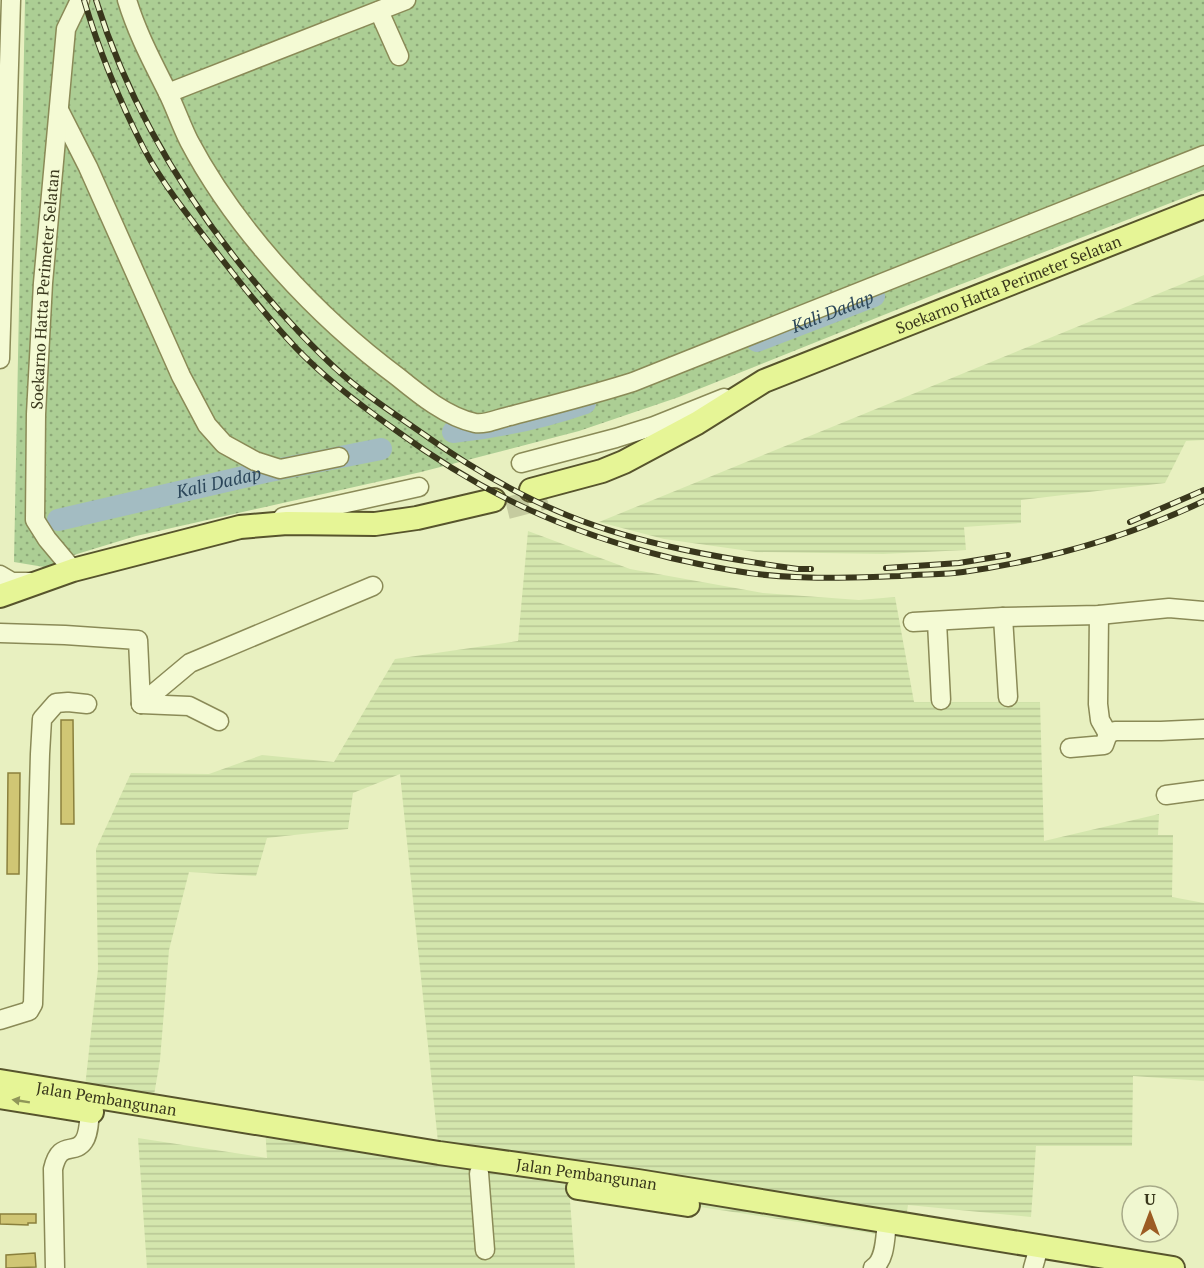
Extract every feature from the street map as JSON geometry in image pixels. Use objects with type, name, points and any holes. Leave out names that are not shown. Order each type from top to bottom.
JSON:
[{"type":"main road","name":"Soekarno Hatta Perimeter Selatan","points":[[813,361],[769,386],[705,432],[632,471],[601,483],[539,494],[624,462],[697,423],[764,381],[813,361],[1204,207]]},
{"type":"main road","points":[[4,584],[50,579],[73,570],[206,535],[240,527],[287,523],[375,525],[501,504],[428,527],[377,536],[341,537],[251,532],[206,535]]},
{"type":"main road","name":"Jalan Pembangunan","points":[[0,1081],[439,1153],[638,1181],[1096,1268]]},
{"type":"main road","name":"Jalan Pembangunan","points":[[0,1097],[478,1173],[886,1228]]},
{"type":"main road","name":"Jalan Pembangunan","points":[[1036,1258],[1173,1268]]},
{"type":"street","points":[[0,359],[11,0]]},
{"type":"street","name":"Soekarno Hatta Perimeter Selatan","points":[[73,570],[47,539],[34,519],[36,414],[43,283],[66,29],[80,0]]},
{"type":"street","points":[[127,0],[145,49],[189,140],[248,230],[284,273],[324,315],[389,371],[425,398],[458,417],[478,424],[590,396],[633,382],[1204,155]]},
{"type":"street","points":[[168,93],[406,0]]},
{"type":"street","points":[[379,11],[399,56]]},
{"type":"street","points":[[59,110],[88,167],[181,376],[207,425],[224,444],[255,461],[280,469],[339,457]]},
{"type":"street","points":[[521,462],[591,446],[654,426],[764,381]]},
{"type":"street","points":[[240,527],[419,487]]},
{"type":"street","points":[[141,704],[190,663],[373,586]]},
{"type":"street","points":[[913,622],[1099,615],[1169,608],[1204,611]]},
{"type":"street","points":[[1099,615],[1098,704],[1100,720],[1108,734]]},
{"type":"street","points":[[1003,617],[1008,697]]},
{"type":"street","points":[[937,622],[940,700]]},
{"type":"street","points":[[0,633],[65,634],[138,640],[141,704]]},
{"type":"street","points":[[0,1020],[28,1011],[33,1004],[42,719],[56,703],[87,704]]},
{"type":"street","points":[[141,704],[189,706],[219,721]]},
{"type":"street","points":[[1070,748],[1104,745],[1108,734],[1115,730],[1204,729]]},
{"type":"street","points":[[1166,795],[1204,790]]},
{"type":"street","points":[[55,1268],[53,1169],[59,1152],[81,1145],[85,1140],[90,1112]]},
{"type":"street","points":[[478,1173],[485,1250]]},
{"type":"street","points":[[873,1268],[877,1266],[881,1257],[886,1228]]},
{"type":"green space","points":[[25,0],[1204,0],[1204,190],[679,397],[579,431],[421,472],[136,536],[64,558],[50,568],[14,562]]},
{"type":"green space","points":[[1204,275],[1204,440],[1186,441],[1165,483],[1021,500],[1021,523],[964,527],[966,550],[883,554],[756,552],[664,539],[599,522]]},
{"type":"green space","points":[[528,531],[630,569],[763,593],[859,600],[895,597],[914,702],[1040,702],[1044,841],[1159,814],[1158,835],[1173,835],[1172,897],[1204,903],[1204,1081],[1133,1076],[1132,1146],[1036,1146],[1031,1217],[908,1205],[903,1238],[569,1187],[575,1268],[147,1268],[138,1138],[267,1158],[265,1126],[439,1152],[400,774],[353,793],[348,829],[267,838],[256,876],[189,872],[169,950],[160,1060],[152,1107],[84,1096],[98,969],[96,849],[131,773],[209,774],[262,755],[334,762],[395,659],[518,641]]},
{"type":"building","points":[[61,720],[73,720],[74,824],[61,824]]},
{"type":"building","points":[[8,773],[20,773],[19,874],[7,874]]},
{"type":"building","points":[[0,1214],[36,1214],[36,1223],[0,1224]]},
{"type":"building","points":[[35,1253],[36,1267],[6,1268],[6,1255]]},
{"type":"waterway","name":"Kali Dadap","points":[[757,341],[874,296]]},
{"type":"waterway","name":"Kali Dadap","points":[[453,432],[520,421],[585,403]]},
{"type":"waterway","name":"Kali Dadap","points":[[58,520],[265,472],[381,449]]},
{"type":"tunnel","points":[[507,508],[547,498]]},
{"type":"railway","points":[[84,0],[111,76],[152,163],[190,218],[277,327],[320,371],[381,420],[460,473],[526,508],[595,536],[671,558],[764,575],[835,578],[955,573],[1025,561],[1086,546],[1146,526],[1204,501]]},
{"type":"railway","points":[[96,0],[128,84],[148,125],[194,202],[248,274],[277,308],[327,361],[360,389],[472,467],[529,498],[569,516],[653,543],[769,565],[811,569]]},
{"type":"railway","points":[[1130,522],[1204,490]]},
{"type":"railway","points":[[886,568],[959,563],[1008,555]]}]
